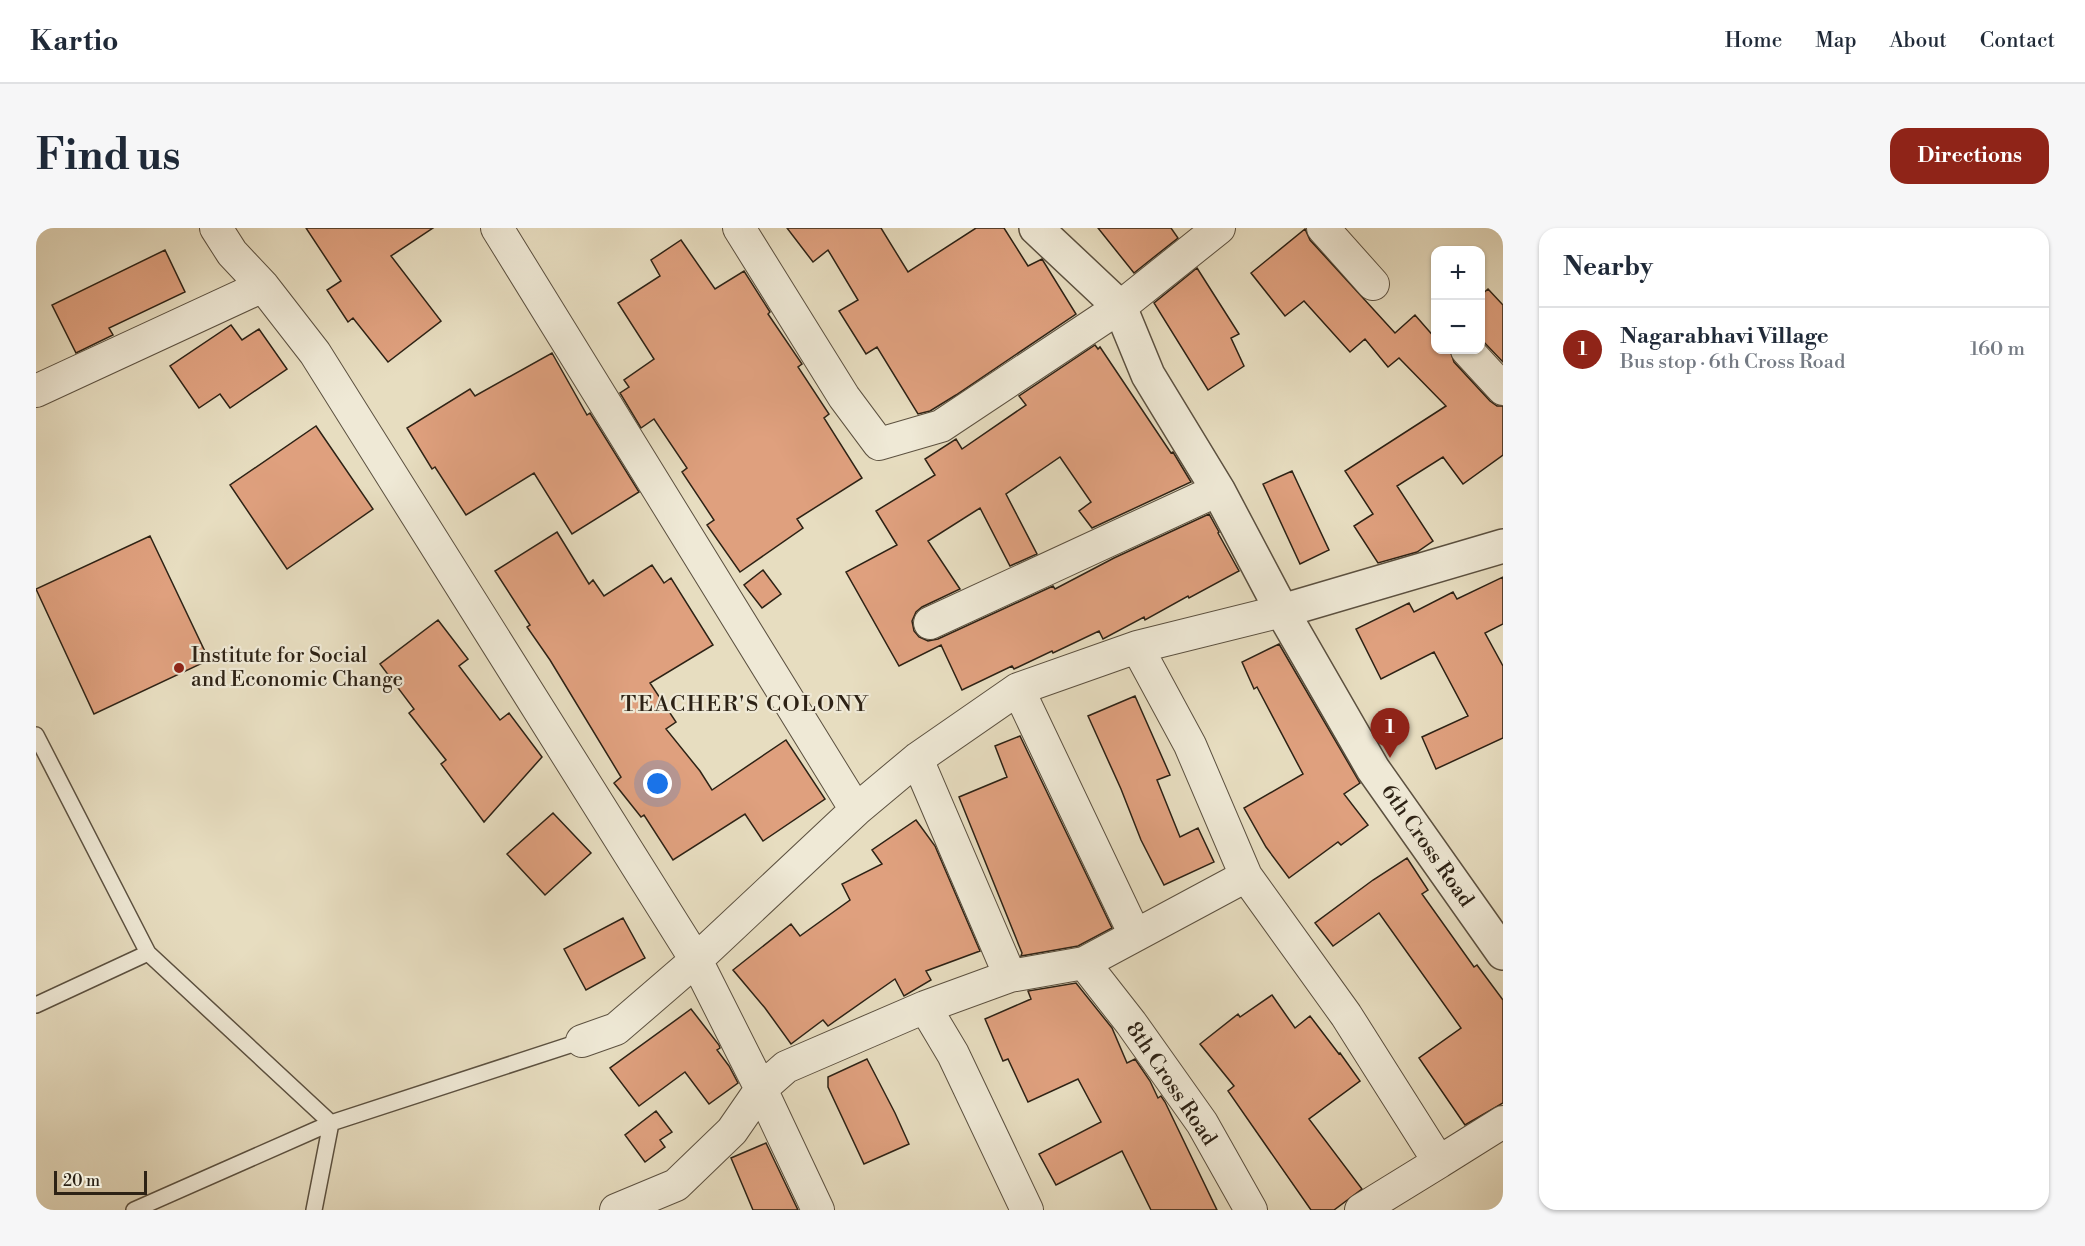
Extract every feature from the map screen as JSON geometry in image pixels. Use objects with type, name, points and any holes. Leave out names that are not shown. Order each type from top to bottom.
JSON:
[{"type":"street","points":[[216,228],[232,254],[262,286],[315,352],[696,960],[761,1089],[818,1210]]},
{"type":"street","points":[[497,228],[855,810]]},
{"type":"street","points":[[739,228],[844,397],[879,444],[941,426],[1120,307],[1219,228]]},
{"type":"street","points":[[1036,228],[1120,307]]},
{"type":"street","points":[[1323,228],[1373,284]]},
{"type":"street","points":[[36,391],[262,286]]},
{"type":"street","name":"6th Cross Road","points":[[1120,307],[1148,375],[1218,490],[1282,611],[1373,769],[1503,953]]},
{"type":"street","points":[[1471,354],[1503,389]]},
{"type":"street","points":[[930,623],[1218,490]]},
{"type":"street","points":[[582,1041],[616,1029],[696,960],[855,810],[917,759],[1018,689],[1137,647],[1282,611],[1503,546]]},
{"type":"street","points":[[1137,647],[1190,744],[1246,876],[1346,1014],[1439,1162]]},
{"type":"street","points":[[1018,689],[1136,935]]},
{"type":"street","points":[[917,759],[1010,976]]},
{"type":"street","points":[[616,1210],[676,1185],[732,1131],[761,1089],[786,1067],[925,1007],[1010,976],[1084,963],[1246,876]]},
{"type":"street","name":"8th Cross Road","points":[[1084,963],[1131,1023],[1202,1123],[1251,1210]]},
{"type":"street","points":[[925,1007],[953,1054],[1026,1210]]},
{"type":"street","points":[[1361,1210],[1503,1122]]},
{"type":"lane","points":[[36,735],[148,953],[331,1123]]},
{"type":"lane","points":[[36,1005],[148,953]]},
{"type":"lane","points":[[134,1210],[331,1123],[582,1041]]},
{"type":"lane","points":[[314,1210],[331,1123]]},
{"type":"building","points":[[306,228],[433,228],[391,256],[441,321],[388,362],[353,318],[348,322],[327,290],[341,281]]},
{"type":"building","points":[[787,228],[881,228],[908,272],[976,228],[1004,228],[1028,266],[1042,259],[1076,314],[956,395],[930,411],[918,414],[877,347],[866,354],[839,311],[858,300],[828,250],[813,262]]},
{"type":"building","points":[[1098,228],[1171,228],[1178,238],[1134,273]]},
{"type":"building","points":[[1305,229],[1310,240],[1395,333],[1415,315],[1431,333],[1431,354],[1451,354],[1454,362],[1490,401],[1497,406],[1503,406],[1503,455],[1463,484],[1443,457],[1397,486],[1433,541],[1417,552],[1378,563],[1354,526],[1373,514],[1345,471],[1446,406],[1399,358],[1388,367],[1365,339],[1350,352],[1304,301],[1285,316],[1251,273]]},
{"type":"building","points":[[681,240],[715,289],[744,271],[770,312],[768,314],[802,364],[798,367],[829,414],[824,418],[862,478],[797,519],[803,528],[740,572],[707,525],[714,520],[682,472],[687,468],[654,419],[641,428],[620,393],[629,387],[624,380],[654,359],[618,303],[660,276],[651,260]]},
{"type":"building","points":[[165,250],[185,292],[109,328],[113,335],[76,353],[52,305]]},
{"type":"building","points":[[1197,268],[1239,334],[1231,338],[1244,366],[1208,390],[1154,303]]},
{"type":"building","points":[[1488,289],[1503,305],[1503,362],[1485,343],[1485,292]]},
{"type":"building","points":[[231,325],[242,340],[259,329],[287,369],[230,408],[220,394],[199,408],[170,366]]},
{"type":"building","points":[[1095,345],[1098,349],[1100,347],[1171,453],[1173,452],[1191,482],[1092,528],[1079,511],[1091,502],[1060,457],[1006,494],[1037,554],[1010,566],[980,508],[928,541],[960,589],[916,612],[912,621],[914,631],[919,637],[928,641],[938,639],[1053,586],[1055,589],[1114,558],[1209,514],[1239,571],[1103,639],[1099,631],[1014,669],[1012,666],[962,690],[941,645],[899,666],[846,572],[897,545],[876,511],[935,475],[925,459],[956,439],[962,449],[1026,405],[1019,396]]},
{"type":"building","points":[[552,353],[587,415],[590,413],[639,492],[572,534],[534,473],[466,515],[435,467],[432,469],[407,428],[470,389],[475,396]]},
{"type":"building","points":[[316,426],[373,509],[287,569],[230,485]]},
{"type":"building","points":[[1292,471],[1329,550],[1300,564],[1263,484]]},
{"type":"building","points":[[557,532],[589,584],[593,580],[604,596],[652,565],[664,583],[671,578],[713,645],[650,683],[676,722],[666,729],[700,771],[712,790],[786,740],[825,799],[763,841],[745,814],[673,860],[644,815],[641,817],[614,783],[621,777],[550,660],[527,627],[530,625],[495,571]]},
{"type":"building","points":[[150,536],[209,660],[94,714],[36,589]]},
{"type":"building","points":[[763,570],[781,594],[762,608],[744,585]]},
{"type":"building","points":[[1503,577],[1503,624],[1485,633],[1503,666],[1503,738],[1436,769],[1422,737],[1468,716],[1434,652],[1381,679],[1356,629],[1409,603],[1414,612],[1453,592],[1457,599]]},
{"type":"building","points":[[438,620],[468,659],[459,666],[500,720],[509,713],[542,757],[484,822],[441,764],[446,760],[409,713],[414,709],[380,664]]},
{"type":"building","points":[[1279,644],[1360,783],[1344,794],[1368,825],[1341,845],[1338,842],[1289,878],[1266,847],[1244,808],[1303,774],[1257,687],[1254,689],[1242,662]]},
{"type":"building","points":[[1135,696],[1170,775],[1157,780],[1180,837],[1198,828],[1214,862],[1164,885],[1141,840],[1088,716]]},
{"type":"building","points":[[1020,736],[1112,928],[1078,946],[1021,956],[1022,953],[959,797],[1007,777],[995,746]]},
{"type":"building","points":[[553,813],[591,853],[545,895],[507,854]]},
{"type":"building","points":[[916,820],[935,846],[980,951],[926,971],[931,980],[904,996],[895,979],[828,1026],[823,1020],[791,1044],[733,970],[791,924],[800,936],[850,900],[842,884],[882,864],[872,850]]},
{"type":"building","points":[[1407,858],[1428,890],[1422,894],[1474,967],[1477,965],[1503,1000],[1503,1103],[1465,1125],[1419,1058],[1461,1028],[1379,913],[1333,946],[1315,923]]},
{"type":"building","points":[[623,918],[645,958],[586,990],[564,949]]},
{"type":"building","points":[[1076,983],[1112,1028],[1127,1063],[1135,1059],[1158,1098],[1161,1096],[1165,1102],[1217,1210],[1151,1210],[1122,1151],[1056,1185],[1039,1154],[1101,1122],[1078,1079],[1028,1102],[1008,1059],[1003,1061],[985,1019],[1031,999],[1028,991]]},
{"type":"building","points":[[1272,995],[1295,1028],[1310,1016],[1360,1081],[1309,1119],[1362,1189],[1334,1210],[1311,1210],[1228,1091],[1234,1086],[1200,1044],[1238,1014],[1240,1017]]},
{"type":"building","points":[[691,1009],[719,1045],[720,1048],[717,1050],[738,1083],[709,1104],[685,1072],[639,1106],[610,1068]]},
{"type":"building","points":[[867,1059],[909,1144],[864,1164],[828,1087],[828,1077]]},
{"type":"building","points":[[656,1111],[672,1132],[660,1140],[665,1147],[645,1162],[625,1135]]},
{"type":"building","points":[[766,1143],[798,1210],[753,1210],[731,1158]]},
{"type":"place","name":"Institute for Social and Economic Change","points":[[179,668]]},
{"type":"place","name":"Nagarabhavi Village","points":[[1390,758]]},
{"type":"district","name":"TEACHER'S COLONY","points":[[745,704]]}]
